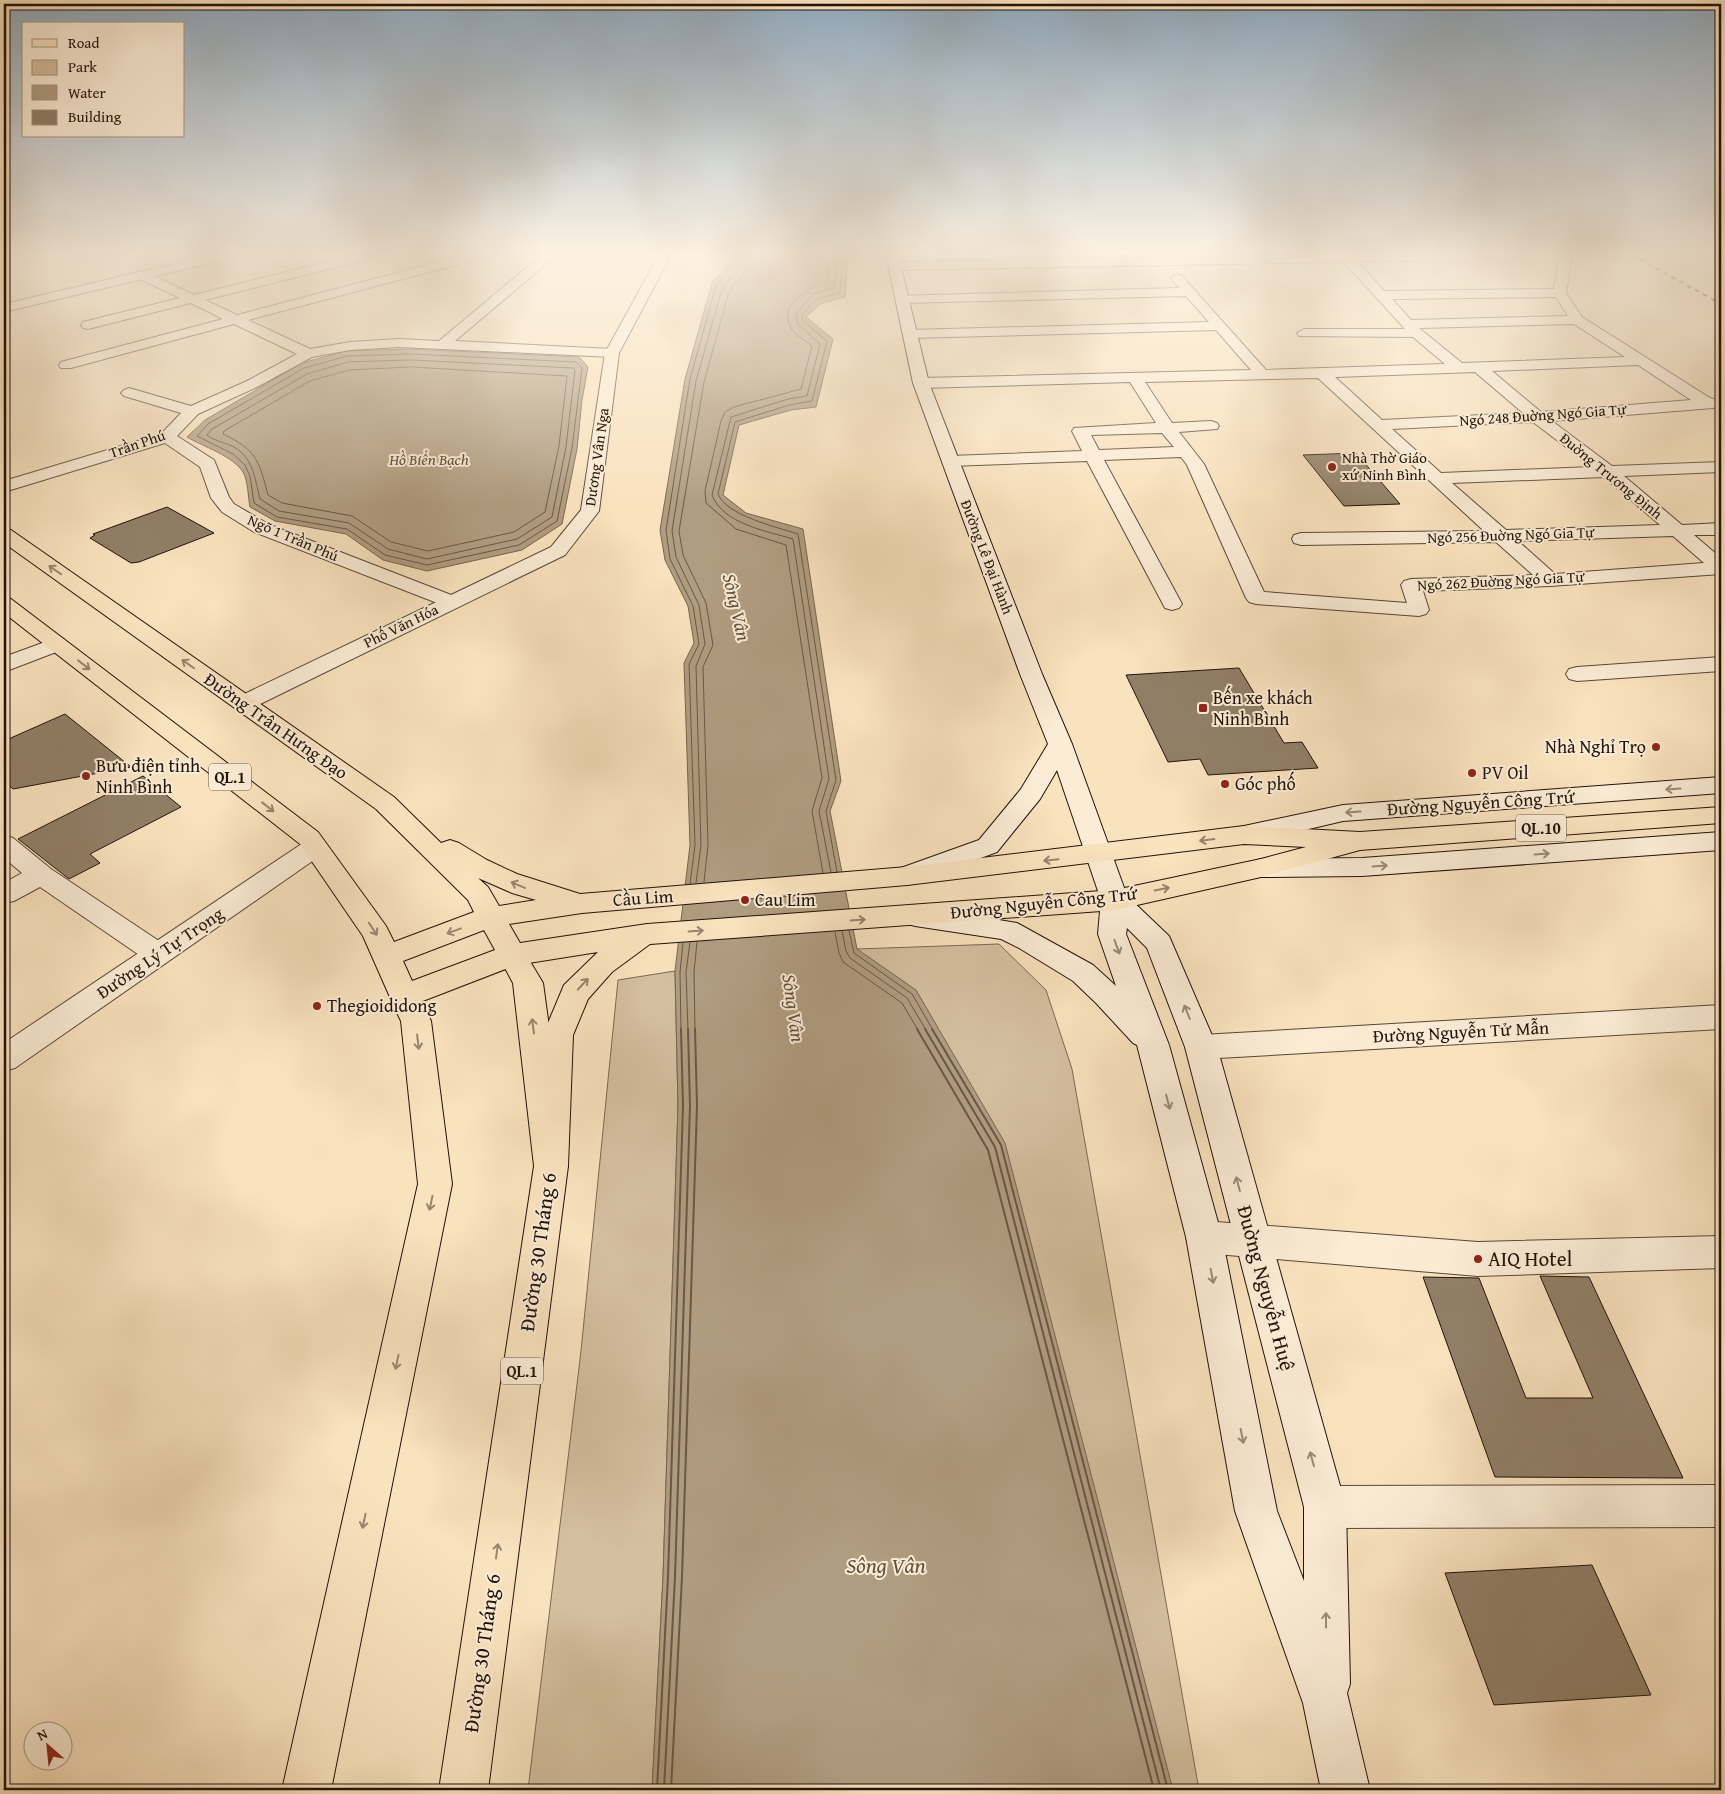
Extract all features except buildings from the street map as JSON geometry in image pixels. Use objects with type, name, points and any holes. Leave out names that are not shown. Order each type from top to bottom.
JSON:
[{"type":"main road","name":"Đường Trân Hưng Đạo","points":[[4,534],[386,803],[478,894],[512,955]]},
{"type":"main road","name":"QL.1","points":[[4,603],[309,838],[376,933],[416,1021],[435,1184],[306,1790]]},
{"type":"main road","points":[[386,803],[474,866],[536,892],[582,903]]},
{"type":"main road","name":"QL.10","points":[[1360,841],[1721,815]]},
{"type":"main road","name":"Đường Nguyễn Công Trứ","points":[[906,876],[1244,836],[1360,841]]},
{"type":"main road","name":"Đường Nguyễn Công Trứ","points":[[914,916],[1115,900],[1261,868],[1360,841]]},
{"type":"main road","name":"Cầu Lim","points":[[386,956],[491,917],[582,903],[906,876]]},
{"type":"main road","name":"Cầu Lim","points":[[404,996],[512,955],[647,934],[914,916]]},
{"type":"main road","points":[[550,1166],[558,1035],[575,993],[602,964],[624,947],[647,934]]},
{"type":"main road","name":"Đường 30 Tháng 6","points":[[463,1790],[550,1166],[528,983],[512,955]]},
{"type":"street","points":[[66,365],[165,339]]},
{"type":"street","points":[[275,339],[308,354]]},
{"type":"street","points":[[442,345],[449,339]]},
{"type":"street","points":[[612,353],[620,339]]},
{"type":"street","name":"Đường Lê Đại Hành","points":[[911,339],[921,383],[1030,674],[1060,744],[1099,854]]},
{"type":"street","points":[[1231,339],[1262,374]]},
{"type":"street","points":[[1425,339],[1458,367]]},
{"type":"street","points":[[1606,339],[1639,361],[1714,403]]},
{"type":"street","name":"Trần Phú","points":[[4,487],[167,437],[192,411],[252,384],[308,354],[350,346],[399,343],[612,353]]},
{"type":"street","name":"Dương Vân Nga","points":[[558,551],[590,511],[612,353]]},
{"type":"street","points":[[921,383],[1322,373],[1639,361]]},
{"type":"street","name":"Đuờng Trương Định","points":[[1477,366],[1537,417],[1608,471],[1721,568]]},
{"type":"street","points":[[1322,373],[1550,580]]},
{"type":"street","points":[[1134,377],[1185,452]]},
{"type":"street","points":[[129,393],[192,411]]},
{"type":"street","name":"Ngó 248 Đuờng Ngó Gia Tự","points":[[1378,425],[1537,417],[1714,403]]},
{"type":"street","points":[[1172,604],[1080,431],[1211,426]]},
{"type":"street","name":"Ngõ 1 Trần Phú","points":[[167,437],[208,464],[220,498],[228,508],[261,528],[452,602]]},
{"type":"street","points":[[950,461],[1185,452]]},
{"type":"street","name":"Ngó 262 Đuờng Ngó Gia Tự","points":[[1185,452],[1195,464],[1256,598],[1419,610],[1410,585],[1550,580],[1721,568]]},
{"type":"street","points":[[1438,478],[1721,468]]},
{"type":"street","name":"Ngó 256 Đuờng Ngó Gia Tự","points":[[1301,539],[1500,536],[1721,529]]},
{"type":"street","name":"Phố Văn Hóa","points":[[244,703],[558,551]]},
{"type":"street","points":[[4,665],[56,644]]},
{"type":"street","points":[[1577,674],[1721,664]]},
{"type":"street","points":[[906,876],[988,846],[1031,793],[1060,744]]},
{"type":"street","name":"Đường Nguyễn Công Trứ","points":[[1244,836],[1343,813],[1721,786]]},
{"type":"street","name":"Đường Nguyễn Công Trứ","points":[[1261,868],[1362,867],[1721,841]]},
{"type":"street","points":[[4,844],[41,875],[158,954]]},
{"type":"street","name":"Đường Lý Tự Trọng","points":[[4,1059],[315,847]]},
{"type":"street","name":"Đuờng Nguyễn Huệ","points":[[1099,854],[1115,900],[1112,934],[1153,1044],[1204,1237],[1256,1511],[1327,1704],[1346,1790]]},
{"type":"street","points":[[4,894],[41,875]]},
{"type":"street","name":"Đuờng Nguyễn Huệ","points":[[1115,900],[1159,943],[1201,1047],[1325,1507],[1327,1704]]},
{"type":"street","points":[[914,916],[1007,930],[1029,941],[1083,973],[1107,995],[1153,1044]]},
{"type":"street","name":"Đường Nguyễn Tử Mẫn","points":[[1201,1047],[1721,1017]]},
{"type":"street","points":[[1204,1237],[1478,1259],[1721,1252]]},
{"type":"street","points":[[1325,1507],[1721,1506]]},
{"type":"green space","points":[[999,944],[1046,990],[1072,1069],[1199,1790],[1173,1790],[857,949]]},
{"type":"green space","points":[[675,971],[678,1106],[663,1577],[652,1790],[528,1790],[581,1351],[618,980]]},
{"type":"water","name":"Sông Vân","points":[[696,339],[833,339],[816,407],[791,410],[739,425],[723,495],[746,513],[803,529],[841,781],[830,811],[857,949],[916,990],[1005,1143],[1173,1790],[652,1790],[663,1577],[678,1106],[675,971],[690,845],[684,663],[694,643],[688,606],[665,560],[660,530],[685,379]]},
{"type":"water","name":"Hồ Biển Bạch","points":[[411,349],[579,357],[588,367],[582,400],[577,449],[562,524],[522,550],[427,571],[383,560],[346,534],[275,521],[250,507],[246,479],[238,466],[187,437],[205,420],[302,363],[346,351]]},
{"type":"place","name":"Nhà Thờ Giáo xứ Ninh Bình","points":[[1332,467]]},
{"type":"place","name":"Bến xe khách Ninh Bình","points":[[1203,708]]},
{"type":"place","name":"Nhà Nghỉ Trọ","points":[[1656,747]]},
{"type":"place","name":"PV Oil","points":[[1472,773]]},
{"type":"place","name":"Bưu điện tỉnh Ninh Bình","points":[[86,776]]},
{"type":"place","name":"Góc phố","points":[[1225,784]]},
{"type":"place","name":"Cau Lim","points":[[745,900]]},
{"type":"place","name":"Thegioididong","points":[[317,1006]]},
{"type":"place","name":"AIQ Hotel","points":[[1478,1259]]}]
